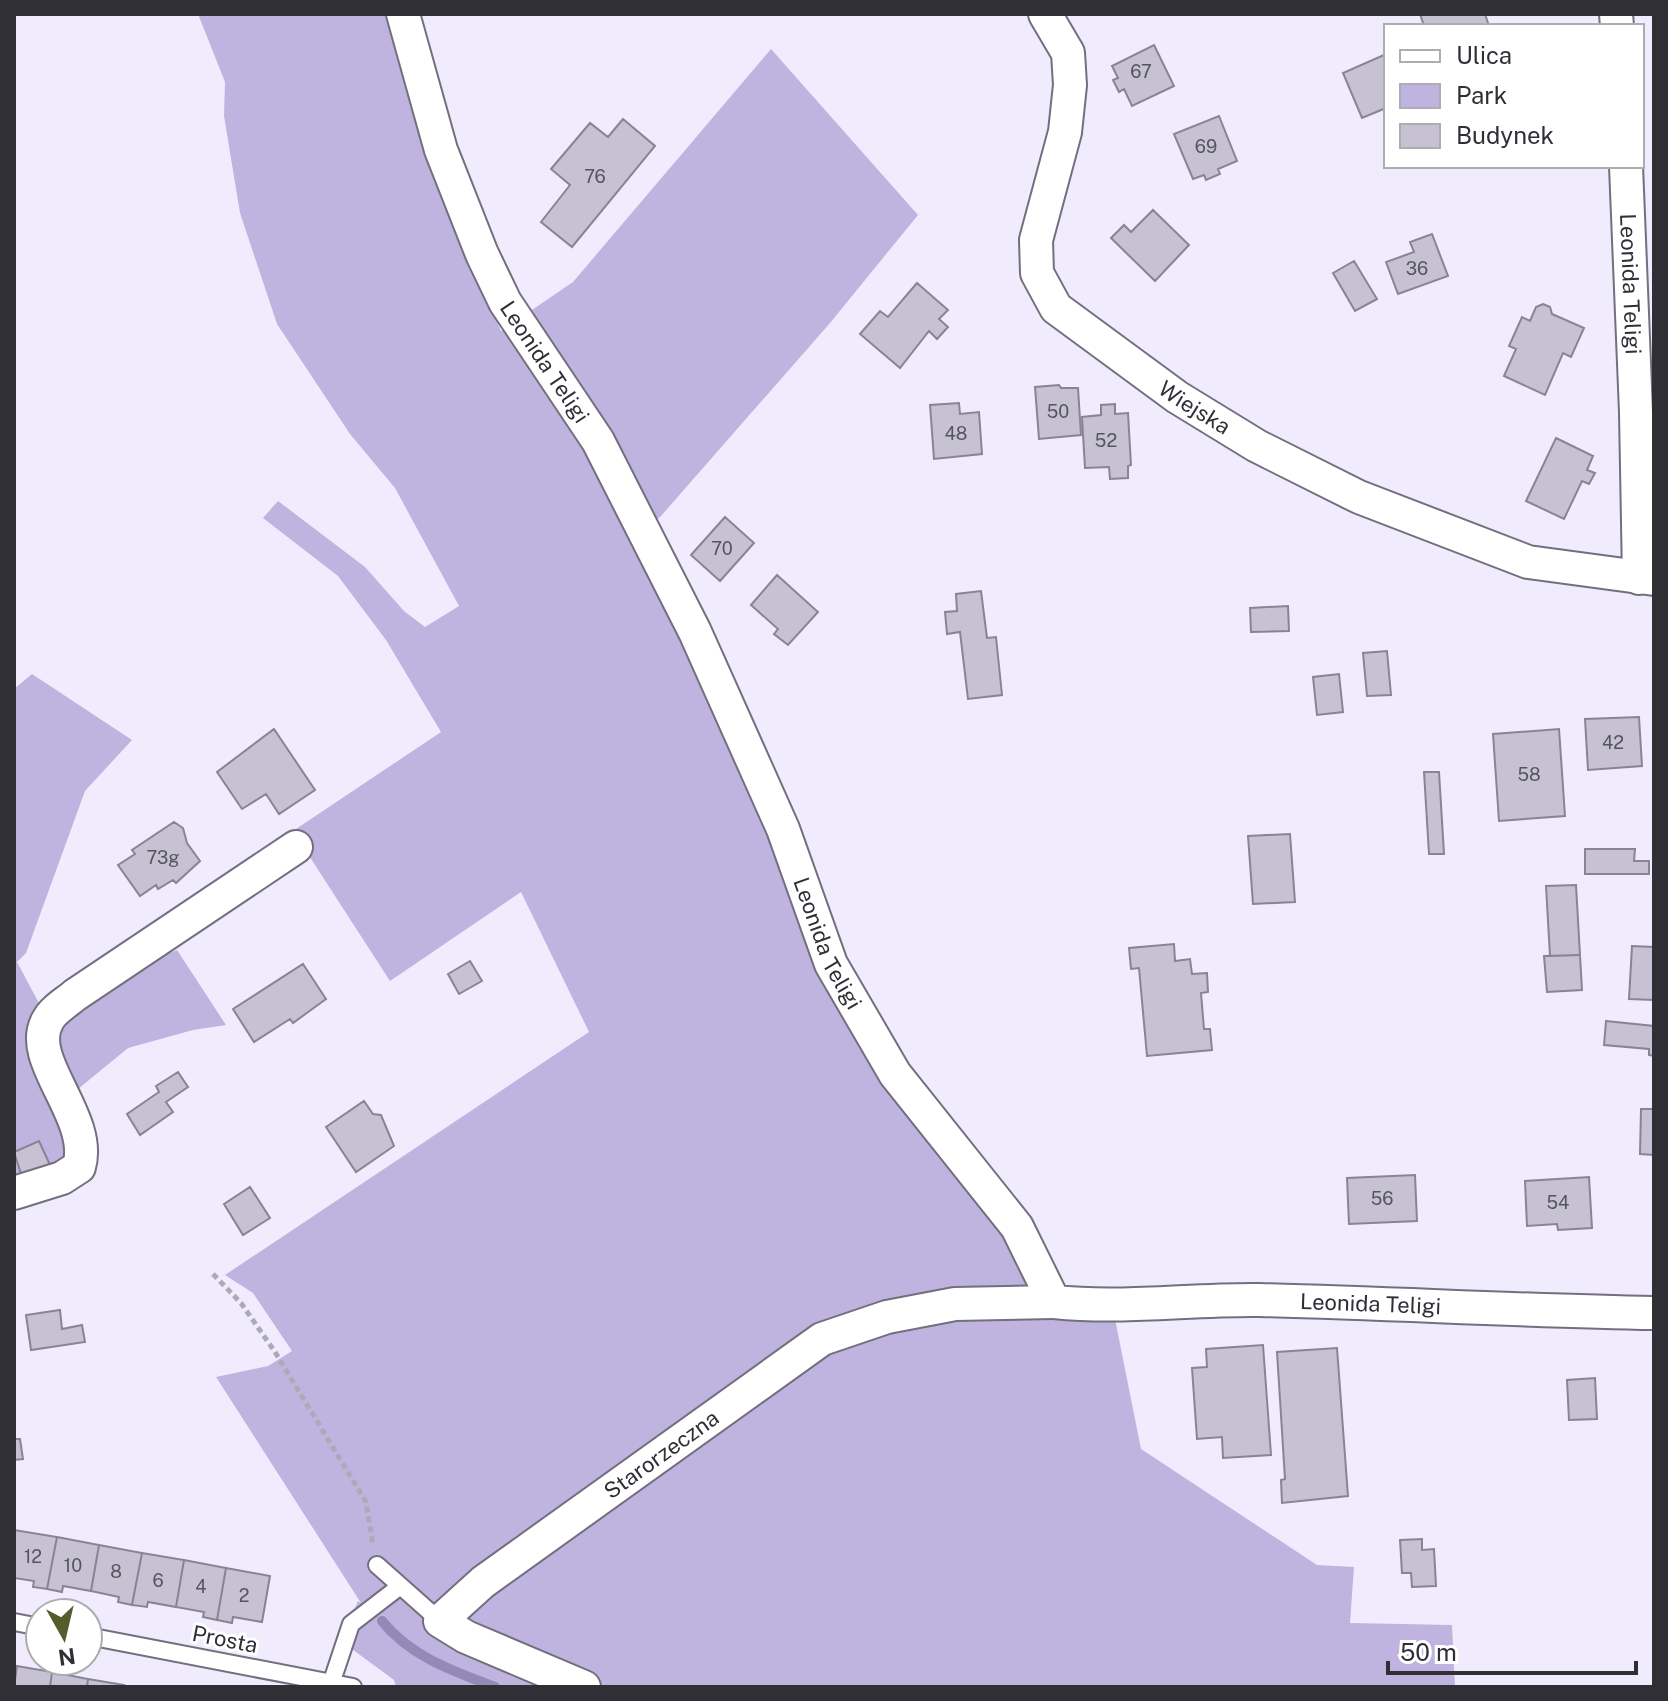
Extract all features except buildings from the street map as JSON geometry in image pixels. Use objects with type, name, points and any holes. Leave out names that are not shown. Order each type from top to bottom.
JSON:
[{"type":"street","name":"Leonida Teligi","points":[[403,14],[441,150],[482,254],[505,302],[598,441],[695,632],[783,829],[831,964],[895,1074],[1017,1227],[1054,1302],[1125,1307],[1258,1300],[1468,1310],[1654,1313]]},
{"type":"street","name":"Wiejska","points":[[1045,14],[1068,53],[1070,85],[1065,132],[1036,240],[1037,273],[1056,308],[1177,397],[1257,446],[1359,497],[1528,562],[1646,579]]},
{"type":"street","name":"Leonida Teligi","points":[[1626,168],[1646,579]]},
{"type":"street","points":[[14,1193],[62,1178],[79,1167],[83,1153],[81,1131],[47,1060],[42,1032],[49,1018],[75,995],[296,847]]},
{"type":"street","name":"Starorzeczna","points":[[440,1621],[483,1582],[822,1339],[887,1317],[955,1304],[1054,1302]]},
{"type":"street","points":[[440,1621],[493,1649],[584,1687]]},
{"type":"lane","points":[[377,1565],[440,1621]]},
{"type":"lane","points":[[332,1681],[351,1624],[399,1587]]},
{"type":"lane","name":"Prosta","points":[[104,1639],[353,1687]]},
{"type":"path","points":[[213,1274],[241,1303],[275,1352],[366,1502],[377,1565]]},
{"type":"green space","points":[[198,14],[416,14],[467,254],[501,331],[573,282],[771,49],[918,215],[830,323],[661,516],[632,541],[719,696],[817,955],[1041,1275],[1114,1314],[1141,1449],[1317,1565],[1354,1567],[1350,1623],[1452,1625],[1455,1687],[504,1687],[424,1654],[384,1620],[380,1624],[415,1654],[486,1687],[396,1687],[394,1680],[341,1641],[358,1601],[361,1603],[216,1377],[268,1366],[292,1351],[253,1293],[225,1275],[589,1032],[521,892],[390,981],[293,831],[441,732],[386,640],[338,576],[263,518],[278,501],[365,567],[404,611],[425,627],[459,606],[395,488],[350,434],[277,324],[240,213],[224,116],[225,82]]},
{"type":"green space","points":[[32,674],[132,740],[85,791],[26,953],[17,962],[40,1005],[67,1149],[62,1162],[14,1185],[14,689]]},
{"type":"green space","points":[[177,950],[226,1025],[193,1030],[128,1048],[72,1094],[56,1039],[71,1008],[138,966]]},
{"type":"waterway","points":[[382,1621],[393,1634],[419,1653],[448,1669],[495,1687]]}]
